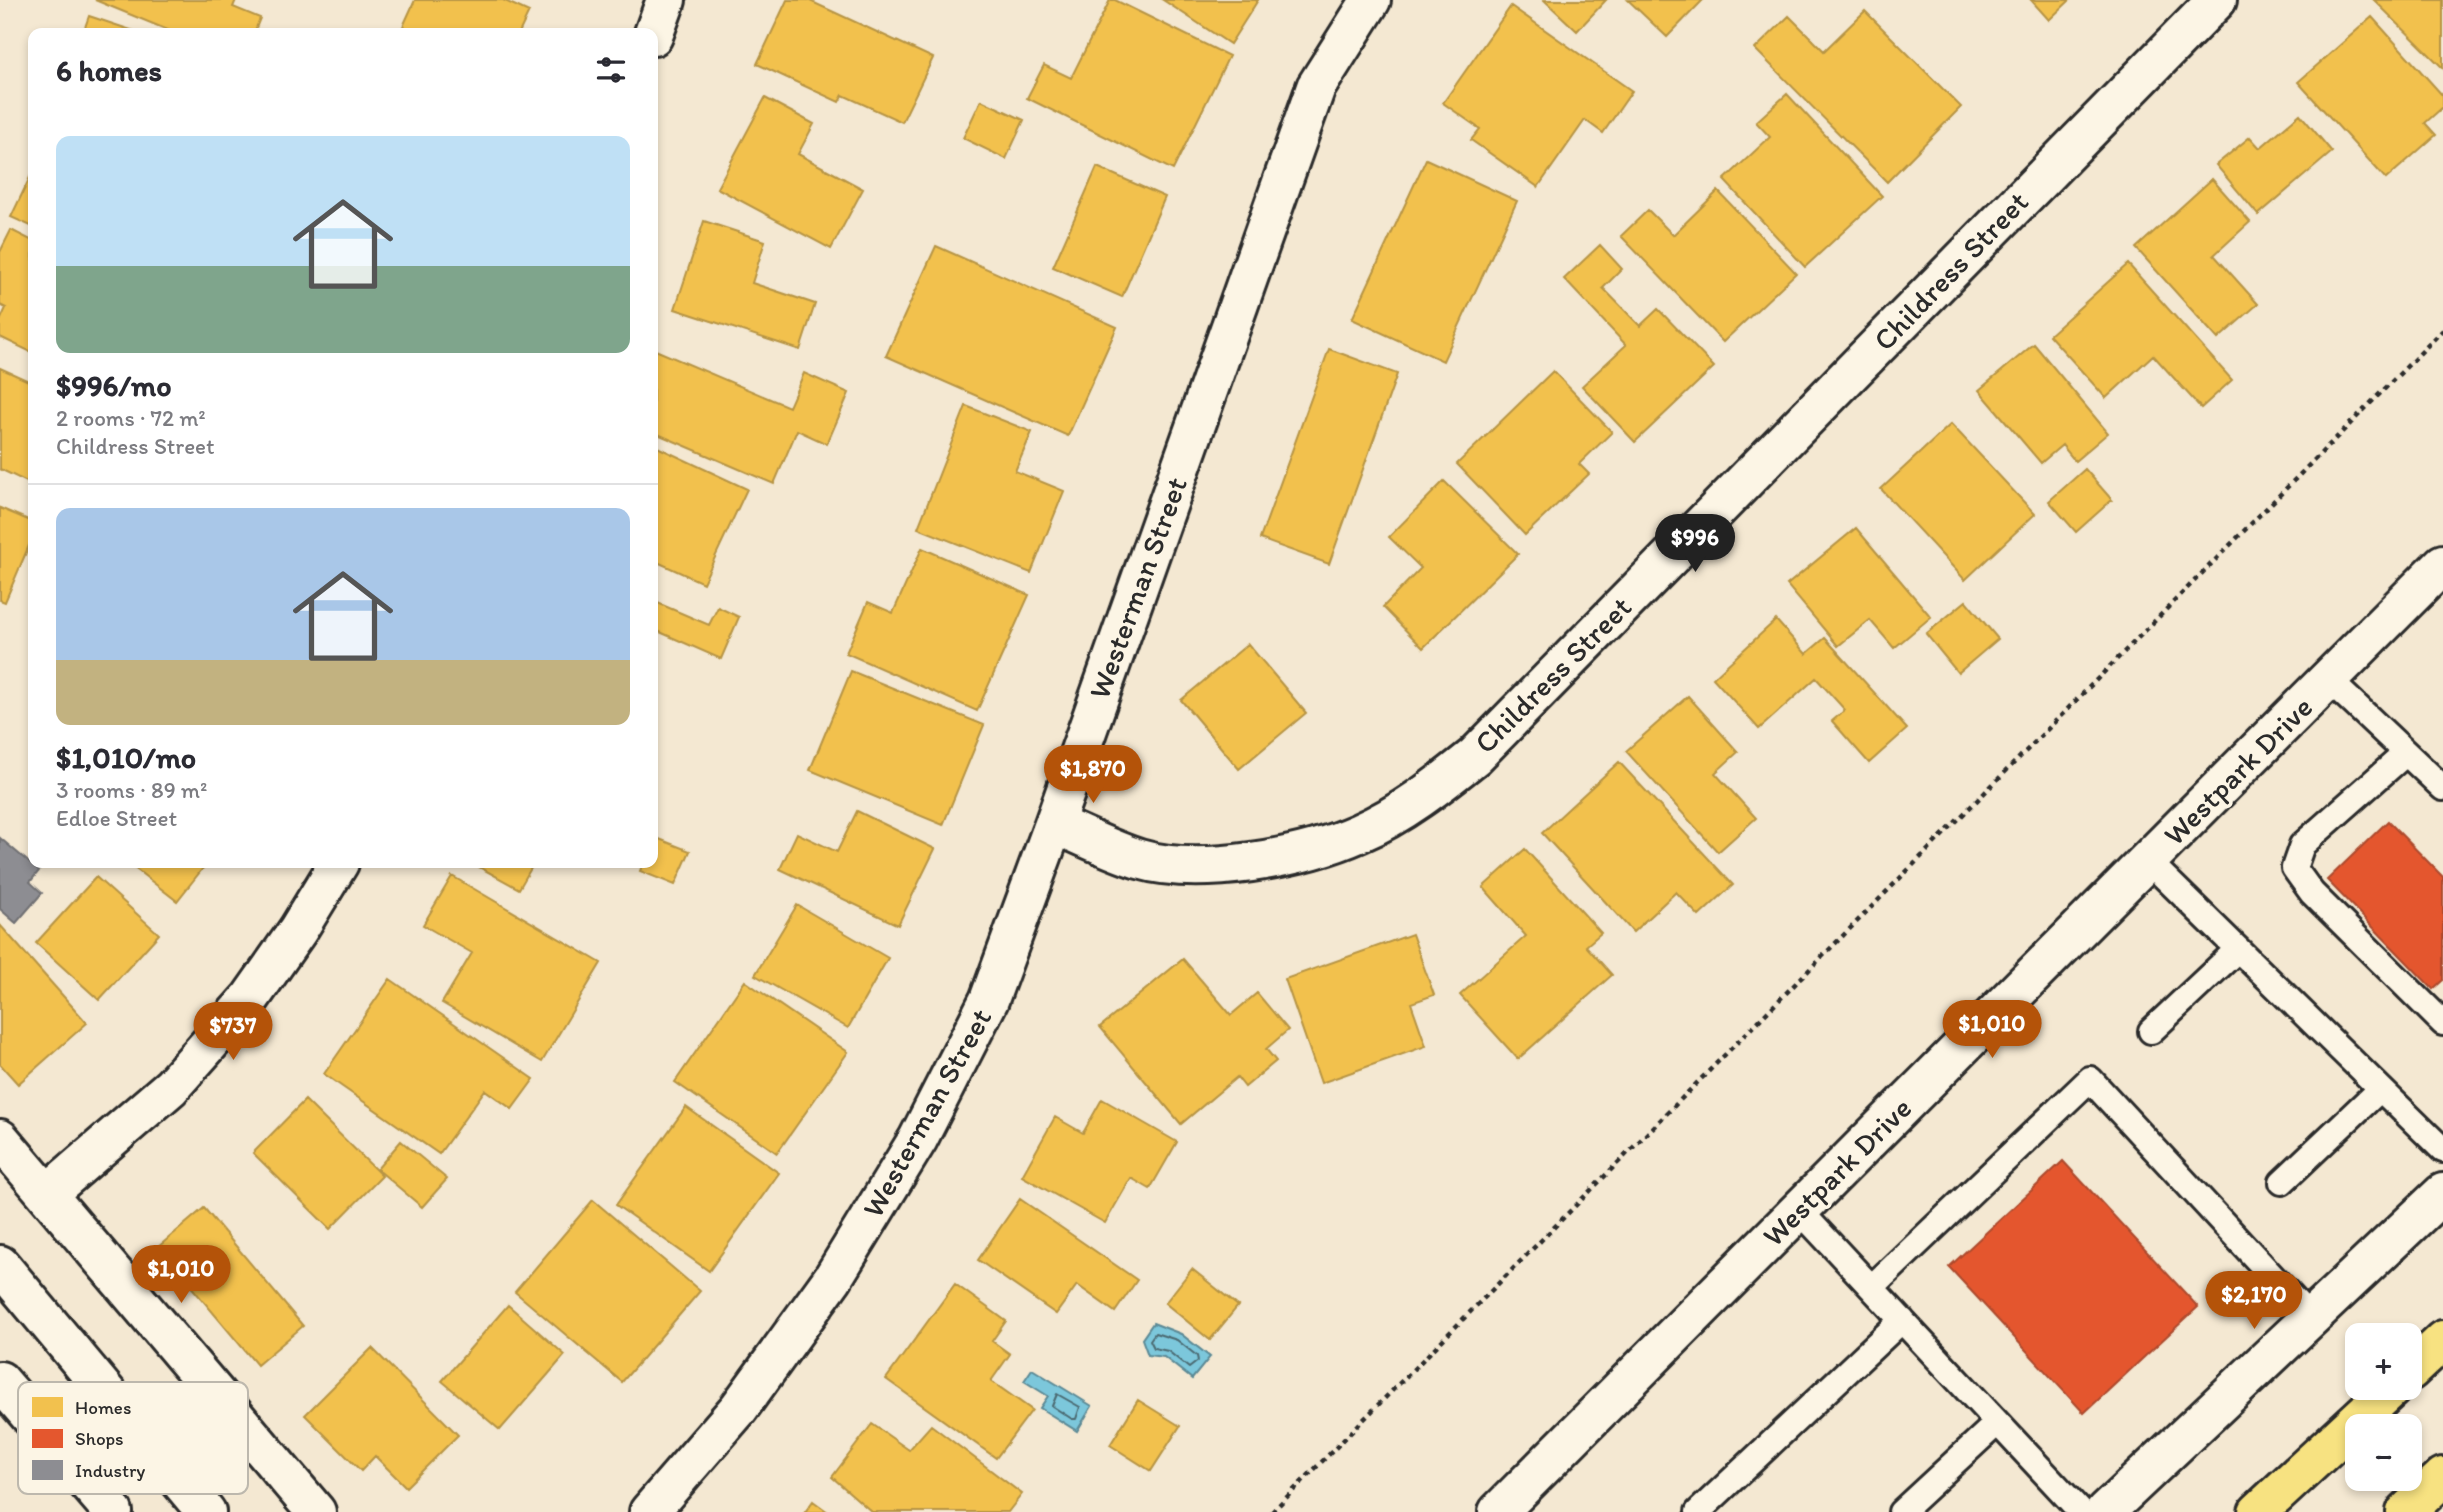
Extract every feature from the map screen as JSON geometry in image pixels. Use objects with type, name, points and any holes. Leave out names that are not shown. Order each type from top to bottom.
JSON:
[{"type":"highway","points":[[2422,1360],[2443,1340]]},
{"type":"highway","points":[[2258,1512],[2379,1400]]},
{"type":"highway","points":[[2406,1512],[2443,1477]]},
{"type":"street","points":[[656,28],[666,0]]},
{"type":"street","name":"Westerman Street","points":[[649,1512],[739,1408],[833,1279],[918,1139],[989,1000],[1316,87],[1371,0]]},
{"type":"street","name":"Childress Street","points":[[1054,824],[1140,859],[1195,867],[1248,863],[1325,846],[1361,833],[1436,787],[1475,756],[2217,0]]},
{"type":"street","name":"Westpark Drive","points":[[1498,1512],[2329,680],[2438,580]]},
{"type":"street","points":[[48,1193],[171,1087],[251,997],[337,868]]},
{"type":"street","points":[[0,1139],[207,1382]]},
{"type":"street","points":[[2105,1512],[2443,1193]]},
{"type":"street","points":[[0,1265],[98,1382]]},
{"type":"street","points":[[0,1381],[18,1402]]},
{"type":"street","points":[[248,1431],[316,1512]]},
{"type":"street","points":[[97,1494],[113,1512]]},
{"type":"street","points":[[191,1494],[206,1512]]},
{"type":"lane","points":[[2329,680],[2443,788]]},
{"type":"lane","points":[[2406,753],[2302,845],[2294,868],[2312,893],[2443,1023]]},
{"type":"lane","points":[[2148,862],[2443,1150]]},
{"type":"lane","points":[[2151,1031],[2238,949]]},
{"type":"lane","points":[[1872,1287],[2090,1079],[2311,1318]]},
{"type":"lane","points":[[2282,1182],[2380,1088]]},
{"type":"lane","points":[[1798,1209],[2081,1512]]},
{"type":"lane","points":[[1698,1512],[1902,1320]]},
{"type":"lane","points":[[1901,1512],[1997,1423]]},
{"type":"path","points":[[1272,1512],[2443,330]]},
{"type":"water","points":[[1153,1323],[1181,1334],[1210,1357],[1192,1379],[1164,1357],[1148,1355],[1142,1339]]},
{"type":"water","points":[[1032,1369],[1092,1406],[1077,1431],[1040,1408],[1048,1396],[1024,1381]]},
{"type":"building: Homes","points":[[95,0],[236,0],[233,7],[260,18],[256,28],[163,28]]},
{"type":"building: Homes","points":[[415,0],[503,0],[529,12],[521,28],[402,28]]},
{"type":"building: Homes","points":[[787,0],[808,0],[933,58],[902,122],[843,95],[839,102],[757,64]]},
{"type":"building: Homes","points":[[1110,0],[1115,0],[1229,56],[1173,170],[1027,98],[1044,65],[1071,78]]},
{"type":"building: Homes","points":[[1163,0],[1258,0],[1230,44]]},
{"type":"building: Homes","points":[[1544,0],[1606,0],[1577,31]]},
{"type":"building: Homes","points":[[1628,0],[1703,0],[1667,37]]},
{"type":"building: Homes","points":[[2031,0],[2070,0],[2049,20]]},
{"type":"building: Homes","points":[[2374,0],[2443,0],[2443,68]]},
{"type":"building: Homes","points":[[1511,6],[1632,91],[1603,133],[1585,120],[1538,187],[1471,140],[1480,129],[1443,103]]},
{"type":"building: Homes","points":[[1865,11],[1961,107],[1887,182],[1755,49],[1789,16],[1824,51]]},
{"type":"building: Homes","points":[[89,16],[125,28],[85,28]]},
{"type":"building: Homes","points":[[2372,17],[2443,96],[2443,107],[2425,123],[2436,135],[2386,179],[2298,82]]},
{"type":"building: Homes","points":[[1787,94],[1882,196],[1805,267],[1724,180],[1770,137],[1756,122]]},
{"type":"building: Homes","points":[[765,98],[814,124],[798,154],[863,189],[831,249],[717,188]]},
{"type":"building: Homes","points":[[981,100],[1024,120],[1006,159],[963,138]]},
{"type":"building: Homes","points":[[2300,114],[2332,152],[2258,215],[2216,165],[2250,137],[2260,148]]},
{"type":"building: Homes","points":[[1426,159],[1517,201],[1443,361],[1352,319]]},
{"type":"building: Homes","points":[[1097,167],[1165,197],[1122,297],[1053,267]]},
{"type":"building: Homes","points":[[2212,179],[2250,222],[2214,255],[2258,304],[2218,339],[2136,248]]},
{"type":"building: Homes","points":[[28,181],[28,225],[11,217]]},
{"type":"building: Homes","points":[[1718,191],[1796,273],[1723,342],[1621,236],[1648,210],[1673,235]]},
{"type":"building: Homes","points":[[704,221],[765,241],[752,283],[815,304],[800,350],[675,309]]},
{"type":"building: Homes","points":[[11,230],[28,238],[28,351],[0,337],[0,321],[6,308],[0,305],[0,252]]},
{"type":"building: Homes","points":[[1600,245],[1622,269],[1603,288],[1640,326],[1658,309],[1714,367],[1635,442],[1582,386],[1626,345],[1564,279]]},
{"type":"building: Homes","points":[[936,246],[1117,327],[1068,436],[886,356]]},
{"type":"building: Homes","points":[[2128,264],[2232,380],[2201,408],[2153,355],[2106,398],[2049,335]]},
{"type":"building: Homes","points":[[2034,344],[2108,433],[2075,461],[2062,445],[2041,463],[1979,390]]},
{"type":"building: Homes","points":[[1329,349],[1397,374],[1329,564],[1260,539]]},
{"type":"building: Homes","points":[[658,351],[789,407],[804,373],[849,393],[827,444],[797,430],[774,484],[658,434]]},
{"type":"building: Homes","points":[[0,368],[28,381],[28,483],[0,469]]},
{"type":"building: Homes","points":[[1553,371],[1612,432],[1579,464],[1589,474],[1525,535],[1457,464]]},
{"type":"building: Homes","points":[[966,406],[1032,432],[1015,471],[1064,491],[1031,573],[918,528]]},
{"type":"building: Homes","points":[[1951,424],[2035,514],[1965,580],[1881,489]]},
{"type":"building: Homes","points":[[658,447],[747,489],[703,583],[658,562]]},
{"type":"building: Homes","points":[[2085,469],[2112,500],[2076,532],[2049,501]]},
{"type":"building: Homes","points":[[1444,481],[1518,554],[1423,648],[1383,607],[1421,568],[1389,537]]},
{"type":"building: Homes","points":[[0,508],[28,520],[28,548],[5,602],[0,600]]},
{"type":"building: Homes","points":[[1856,528],[1931,617],[1894,648],[1870,620],[1838,646],[1787,585]]},
{"type":"building: Homes","points":[[922,548],[1029,595],[977,711],[846,653],[868,602],[893,613]]},
{"type":"building: Homes","points":[[1966,601],[1998,639],[1958,673],[1926,634]]},
{"type":"building: Homes","points":[[658,603],[709,625],[718,607],[739,617],[721,659],[658,631]]},
{"type":"building: Homes","points":[[1776,620],[1806,654],[1825,638],[1907,729],[1869,763],[1832,721],[1845,710],[1816,678],[1759,729],[1713,678]]},
{"type":"building: Homes","points":[[1248,644],[1306,713],[1239,769],[1181,700]]},
{"type":"building: Homes","points":[[851,671],[984,725],[943,825],[810,770]]},
{"type":"building: Homes","points":[[1688,696],[1738,752],[1715,773],[1756,818],[1718,852],[1626,751]]},
{"type":"building: Homes","points":[[1619,762],[1733,885],[1699,916],[1676,892],[1633,932],[1542,833]]},
{"type":"building: Homes","points":[[857,811],[935,849],[898,925],[780,869],[797,833],[837,852]]},
{"type":"building: Homes","points":[[658,839],[690,851],[675,885],[640,871],[641,868],[658,868]]},
{"type":"building: Homes","points":[[1525,849],[1601,933],[1586,946],[1612,975],[1518,1059],[1460,995],[1526,936],[1483,887]]},
{"type":"building: Homes","points":[[134,868],[203,868],[177,901]]},
{"type":"building: Homes","points":[[481,868],[531,868],[519,889]]},
{"type":"building: Homes","points":[[452,876],[601,963],[542,1062],[442,1003],[472,953],[423,925]]},
{"type":"building: Homes","points":[[96,877],[159,934],[99,1000],[36,943]]},
{"type":"building: Homes","points":[[797,905],[888,958],[848,1028],[755,975]]},
{"type":"building: Homes","points":[[0,925],[87,1023],[18,1084],[0,1064]]},
{"type":"building: Homes","points":[[1412,934],[1434,995],[1411,1003],[1426,1046],[1321,1083],[1285,979]]},
{"type":"building: Homes","points":[[1183,959],[1231,1015],[1257,993],[1288,1030],[1266,1049],[1276,1061],[1245,1087],[1237,1077],[1181,1124],[1100,1027]]},
{"type":"building: Homes","points":[[390,979],[534,1079],[512,1109],[485,1090],[439,1154],[324,1074]]},
{"type":"building: Homes","points":[[745,981],[848,1052],[777,1153],[675,1082]]},
{"type":"building: Homes","points":[[1102,1099],[1177,1142],[1150,1189],[1131,1178],[1105,1223],[1022,1176],[1055,1117],[1083,1133]]},
{"type":"building: Homes","points":[[305,1100],[382,1176],[330,1229],[253,1153]]},
{"type":"building: Homes","points":[[686,1107],[779,1173],[709,1271],[616,1205]]},
{"type":"building: Homes","points":[[401,1141],[447,1179],[422,1207],[377,1169]]},
{"type":"building: Homes","points":[[1020,1199],[1137,1280],[1115,1312],[1077,1285],[1056,1314],[978,1260]]},
{"type":"building: Homes","points":[[593,1200],[700,1291],[622,1382],[515,1292]]},
{"type":"building: Homes","points":[[204,1208],[303,1326],[257,1365],[158,1247]]},
{"type":"building: Homes","points":[[1192,1269],[1238,1306],[1210,1340],[1165,1303]]},
{"type":"building: Homes","points":[[955,1284],[1006,1321],[992,1341],[1010,1354],[991,1381],[1032,1410],[996,1458],[886,1379]]},
{"type":"building: Homes","points":[[508,1305],[565,1355],[500,1430],[442,1381]]},
{"type":"building: Homes","points":[[372,1348],[458,1435],[406,1487],[375,1456],[361,1471],[305,1415]]},
{"type":"building: Homes","points":[[1138,1400],[1180,1426],[1151,1471],[1110,1445]]},
{"type":"building: Homes","points":[[872,1424],[909,1450],[931,1425],[1022,1494],[1008,1512],[872,1512],[832,1477]]},
{"type":"building: Homes","points":[[813,1501],[828,1512],[805,1512]]},
{"type":"building: Shops","points":[[2388,821],[2443,877],[2443,980],[2433,989],[2327,880]]},
{"type":"building: Shops","points":[[2063,1161],[2198,1307],[2084,1413],[1949,1267]]},
{"type":"building: Industry","points":[[0,838],[28,862],[28,868],[39,871],[30,882],[42,893],[16,923],[0,909]]}]
